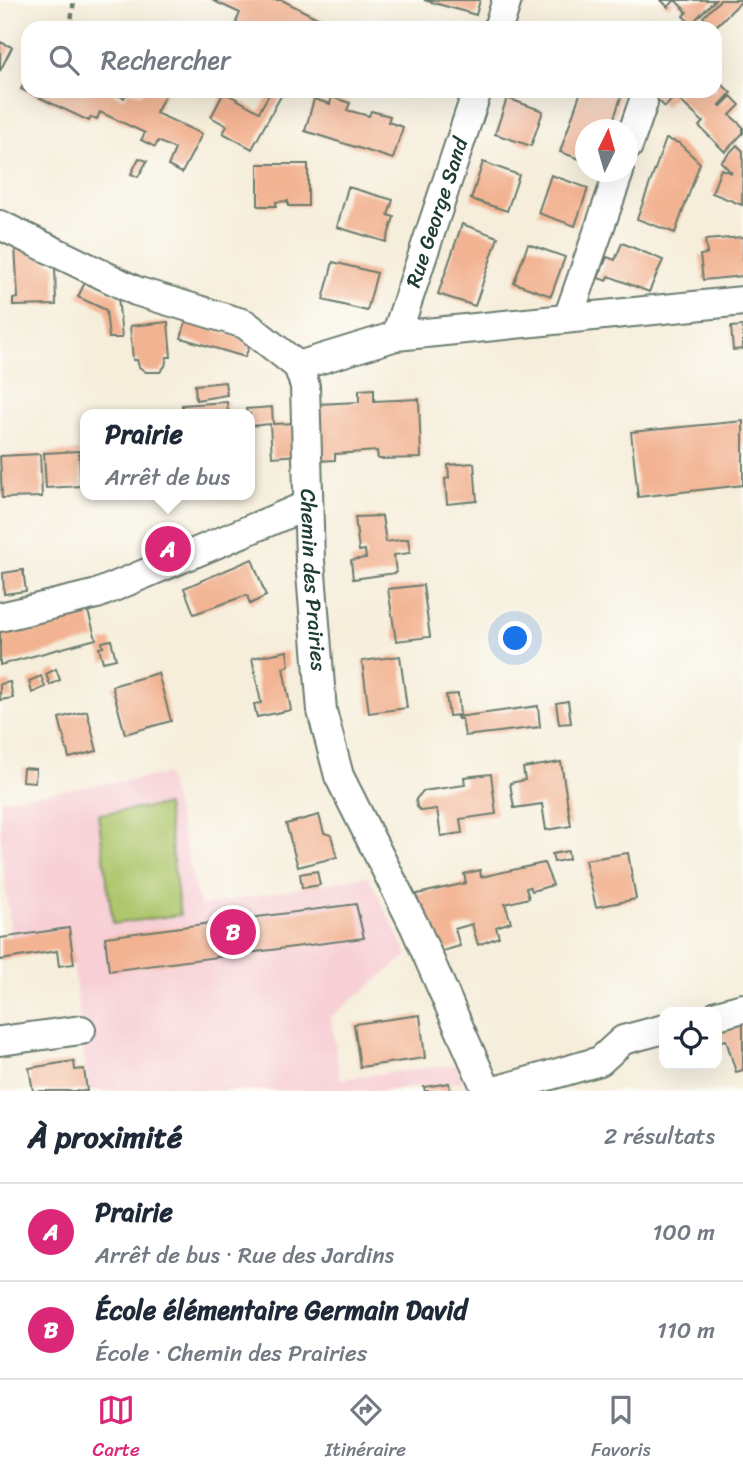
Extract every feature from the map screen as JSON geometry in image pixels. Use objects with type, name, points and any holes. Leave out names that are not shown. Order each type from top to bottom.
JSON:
[{"type":"street","points":[[500,21],[507,0]]},
{"type":"street","name":"Rue George Sand","points":[[396,336],[475,98]]},
{"type":"street","points":[[637,119],[643,103]]},
{"type":"street","points":[[568,318],[616,182]]},
{"type":"street","points":[[0,225],[136,291],[245,324],[298,366],[396,336],[743,301]]},
{"type":"street","name":"Chemin des Prairies","points":[[298,366],[305,386],[310,561],[322,710],[339,776],[415,927],[487,1091]]},
{"type":"street","points":[[0,617],[97,594],[308,505]]},
{"type":"street","points":[[722,1014],[743,1008]]},
{"type":"street","points":[[0,1041],[82,1030]]},
{"type":"street","points":[[495,1091],[600,1060],[622,1040],[659,1030]]},
{"type":"path","points":[[71,21],[74,0]]},
{"type":"shaded area","points":[[167,774],[200,906],[368,876],[408,955],[331,1017],[340,1079],[459,1064],[463,1081],[386,1091],[88,1091],[69,928],[11,936],[0,836],[0,800]]},
{"type":"green space","points":[[166,805],[180,915],[113,924],[98,814]]},
{"type":"building","points":[[212,0],[282,0],[323,21],[236,21],[240,13]]},
{"type":"building","points":[[424,0],[480,0],[476,15]]},
{"type":"building","points":[[661,0],[675,0],[668,7]]},
{"type":"building","points":[[675,0],[715,0],[694,21],[688,21],[683,16],[687,12]]},
{"type":"building","points":[[720,0],[743,0],[721,21],[707,21],[703,17]]},
{"type":"building","points":[[0,42],[12,47],[0,71]]},
{"type":"building","points":[[722,84],[731,93],[720,105],[731,96],[740,105],[730,115],[743,127],[743,133],[725,152],[699,126],[703,122],[677,98],[722,98]]},
{"type":"building","points":[[40,98],[164,98],[156,113],[202,134],[182,173],[168,166],[175,149],[158,141],[155,147],[141,140],[145,133],[100,112],[97,119],[91,117],[89,121]]},
{"type":"building","points":[[221,98],[234,98],[259,112],[267,98],[280,98],[252,149],[223,133],[227,126],[211,117]]},
{"type":"building","points":[[332,98],[335,98],[350,103],[347,110],[369,116],[371,111],[390,116],[388,122],[403,127],[393,159],[305,131],[314,99],[330,104]]},
{"type":"building","points":[[507,98],[543,111],[531,146],[495,134]]},
{"type":"building","points":[[579,98],[621,98],[614,119],[575,119],[575,157],[560,152]]},
{"type":"building","points":[[656,98],[673,98],[665,107]]},
{"type":"building","points":[[666,139],[679,143],[700,163],[675,233],[637,219]]},
{"type":"building","points":[[737,145],[743,151],[742,205],[712,193],[721,169],[732,173],[721,162]]},
{"type":"building","points":[[139,158],[147,161],[138,177],[131,174]]},
{"type":"building","points":[[483,162],[519,175],[507,211],[471,199]]},
{"type":"building","points":[[258,164],[308,164],[308,206],[288,206],[288,201],[276,202],[276,206],[258,206]]},
{"type":"building","points":[[551,175],[588,188],[575,226],[538,213]]},
{"type":"building","points":[[348,187],[393,200],[388,215],[394,217],[386,242],[337,227]]},
{"type":"building","points":[[462,224],[498,237],[475,306],[438,294]]},
{"type":"building","points":[[743,237],[743,276],[703,280],[700,255],[707,254],[705,240]]},
{"type":"building","points":[[622,243],[663,260],[649,292],[609,276],[607,281],[598,278],[607,257],[615,260]]},
{"type":"building","points":[[528,244],[565,257],[551,296],[514,283]]},
{"type":"building","points":[[15,246],[55,265],[56,305],[13,306],[13,299],[18,298]]},
{"type":"building","points":[[333,262],[377,273],[367,311],[323,300]]},
{"type":"building","points":[[86,280],[118,296],[122,338],[109,338],[106,310],[78,297]]},
{"type":"building","points":[[186,321],[239,337],[250,345],[245,357],[181,338]]},
{"type":"building","points":[[168,322],[171,357],[167,357],[160,372],[146,372],[139,367],[137,360],[133,360],[130,326]]},
{"type":"building","points":[[743,326],[743,349],[733,350],[731,327]]},
{"type":"building","points":[[225,382],[227,395],[196,400],[195,385]]},
{"type":"building","points":[[374,389],[374,401],[419,399],[421,458],[378,459],[377,451],[335,454],[335,460],[318,461],[317,404],[359,402],[359,390]]},
{"type":"building","points":[[227,402],[228,409],[182,409],[182,405]]},
{"type":"building","points":[[272,407],[273,424],[296,423],[299,455],[272,457],[270,424],[255,426],[255,409],[246,409]]},
{"type":"building","points":[[743,421],[743,485],[638,497],[631,432]]},
{"type":"building","points":[[79,451],[80,486],[46,488],[44,453]]},
{"type":"building","points":[[40,454],[42,497],[2,498],[0,456]]},
{"type":"building","points":[[474,463],[477,501],[447,504],[445,479],[449,478],[448,465]]},
{"type":"building","points":[[382,516],[386,542],[408,539],[410,553],[394,555],[396,573],[353,579],[351,560],[366,558],[365,550],[359,551],[355,517]]},
{"type":"building","points":[[252,559],[266,596],[250,604],[247,595],[194,614],[184,588]]},
{"type":"building","points":[[23,570],[26,591],[4,594],[3,573]]},
{"type":"building","points":[[423,585],[430,637],[396,641],[388,589]]},
{"type":"building","points":[[87,608],[96,639],[0,665],[0,629]]},
{"type":"building","points":[[111,640],[116,659],[103,662],[99,648],[103,647],[102,642]]},
{"type":"building","points":[[287,651],[289,666],[283,668],[291,710],[257,717],[254,704],[261,703],[252,658]]},
{"type":"building","points":[[400,656],[407,708],[369,713],[362,661]]},
{"type":"building","points":[[56,669],[60,680],[50,685],[46,674]]},
{"type":"building","points":[[158,673],[171,721],[125,734],[112,686]]},
{"type":"building","points":[[41,676],[45,687],[32,693],[29,681]]},
{"type":"building","points":[[10,682],[13,698],[0,700],[0,684]]},
{"type":"building","points":[[458,694],[460,715],[449,716],[446,695]]},
{"type":"building","points":[[568,701],[571,723],[559,724],[556,703]]},
{"type":"building","points":[[538,706],[540,727],[465,736],[462,719],[457,717]]},
{"type":"building","points":[[87,711],[97,751],[69,758],[59,718]]},
{"type":"building","points":[[561,762],[571,826],[546,830],[542,804],[514,808],[510,783],[525,780],[523,768]]},
{"type":"building","points":[[23,768],[36,769],[35,782],[22,781]]},
{"type":"building","points":[[491,774],[496,814],[460,819],[462,833],[441,836],[437,809],[421,811],[417,807],[416,799],[423,791],[465,785],[464,777]]},
{"type":"building","points":[[319,815],[324,833],[331,835],[337,857],[298,867],[286,824]]},
{"type":"building","points":[[568,851],[569,859],[554,862],[552,854]]},
{"type":"building","points":[[628,853],[636,899],[596,907],[585,860]]},
{"type":"building","points":[[544,863],[553,885],[532,891],[530,887],[526,888],[529,898],[505,904],[511,922],[496,927],[499,937],[478,945],[472,924],[455,929],[460,946],[439,952],[413,895],[466,883],[464,874],[480,870],[481,877]]},
{"type":"building","points":[[317,871],[320,885],[302,888],[300,874]]},
{"type":"building","points":[[356,904],[364,938],[109,971],[105,937]]},
{"type":"building","points":[[69,928],[74,964],[59,966],[57,951],[0,960],[0,938]]},
{"type":"building","points":[[420,1015],[425,1058],[360,1067],[354,1024]]},
{"type":"building","points":[[741,1017],[743,1070],[736,1072],[726,1040],[722,1041],[722,1023]]},
{"type":"building","points":[[74,1061],[75,1070],[84,1069],[87,1091],[33,1091],[29,1068]]},
{"type":"building","points":[[449,1083],[450,1091],[425,1091],[424,1087]]},
{"type":"place","name":"Prairie","points":[[168,549]]},
{"type":"place","name":"École élémentaire Germain David","points":[[233,932]]}]
